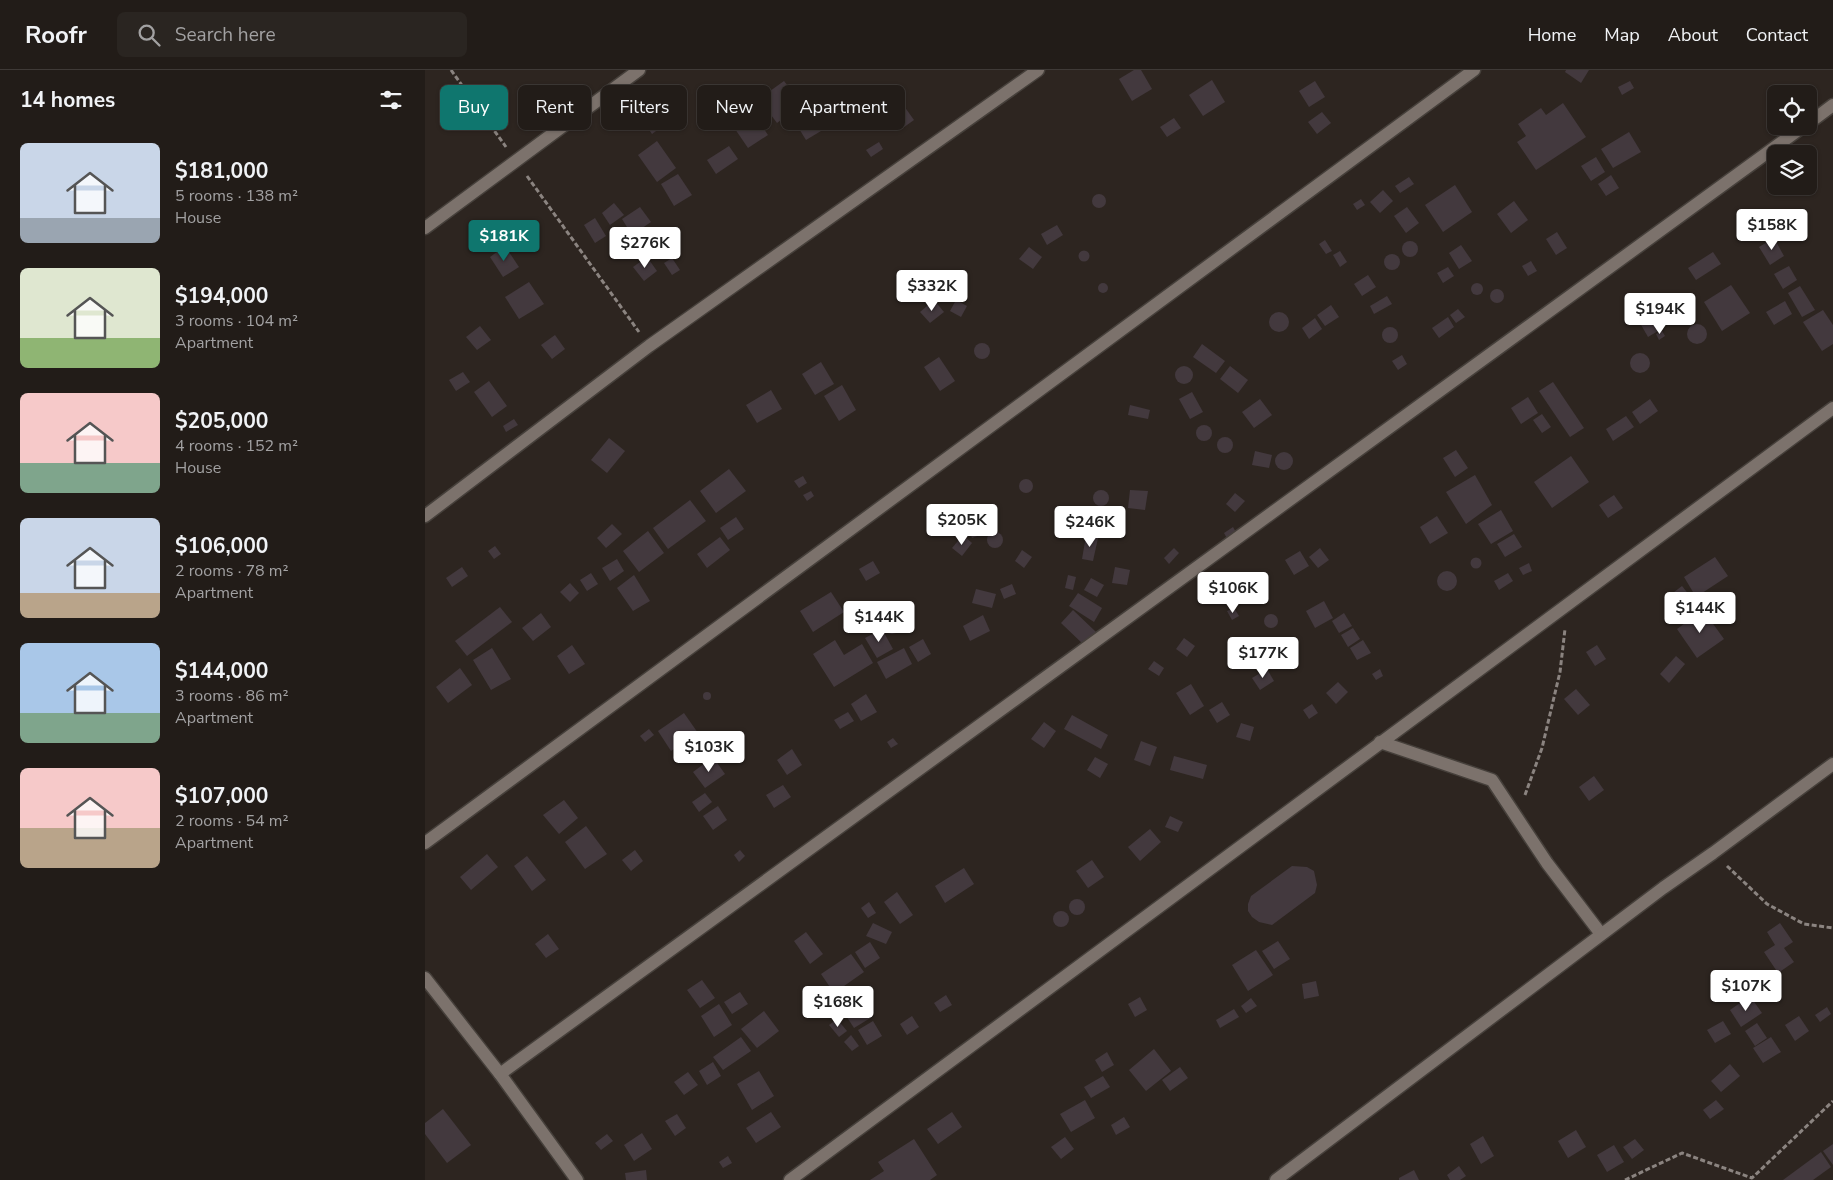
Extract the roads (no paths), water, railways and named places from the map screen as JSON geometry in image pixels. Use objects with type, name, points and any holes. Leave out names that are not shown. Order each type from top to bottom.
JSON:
[{"type":"street","points":[[425,228],[639,70]]},
{"type":"street","points":[[425,516],[649,346],[1038,70]]},
{"type":"street","points":[[425,843],[1474,70]]},
{"type":"street","points":[[1817,117],[1833,105]]},
{"type":"street","points":[[499,1074],[1792,135]]},
{"type":"street","points":[[790,1180],[1833,408]]},
{"type":"street","points":[[1380,742],[1492,780],[1547,863],[1601,934]]},
{"type":"street","points":[[1276,1180],[1601,934],[1833,764]]},
{"type":"street","points":[[425,978],[577,1180]]}]
